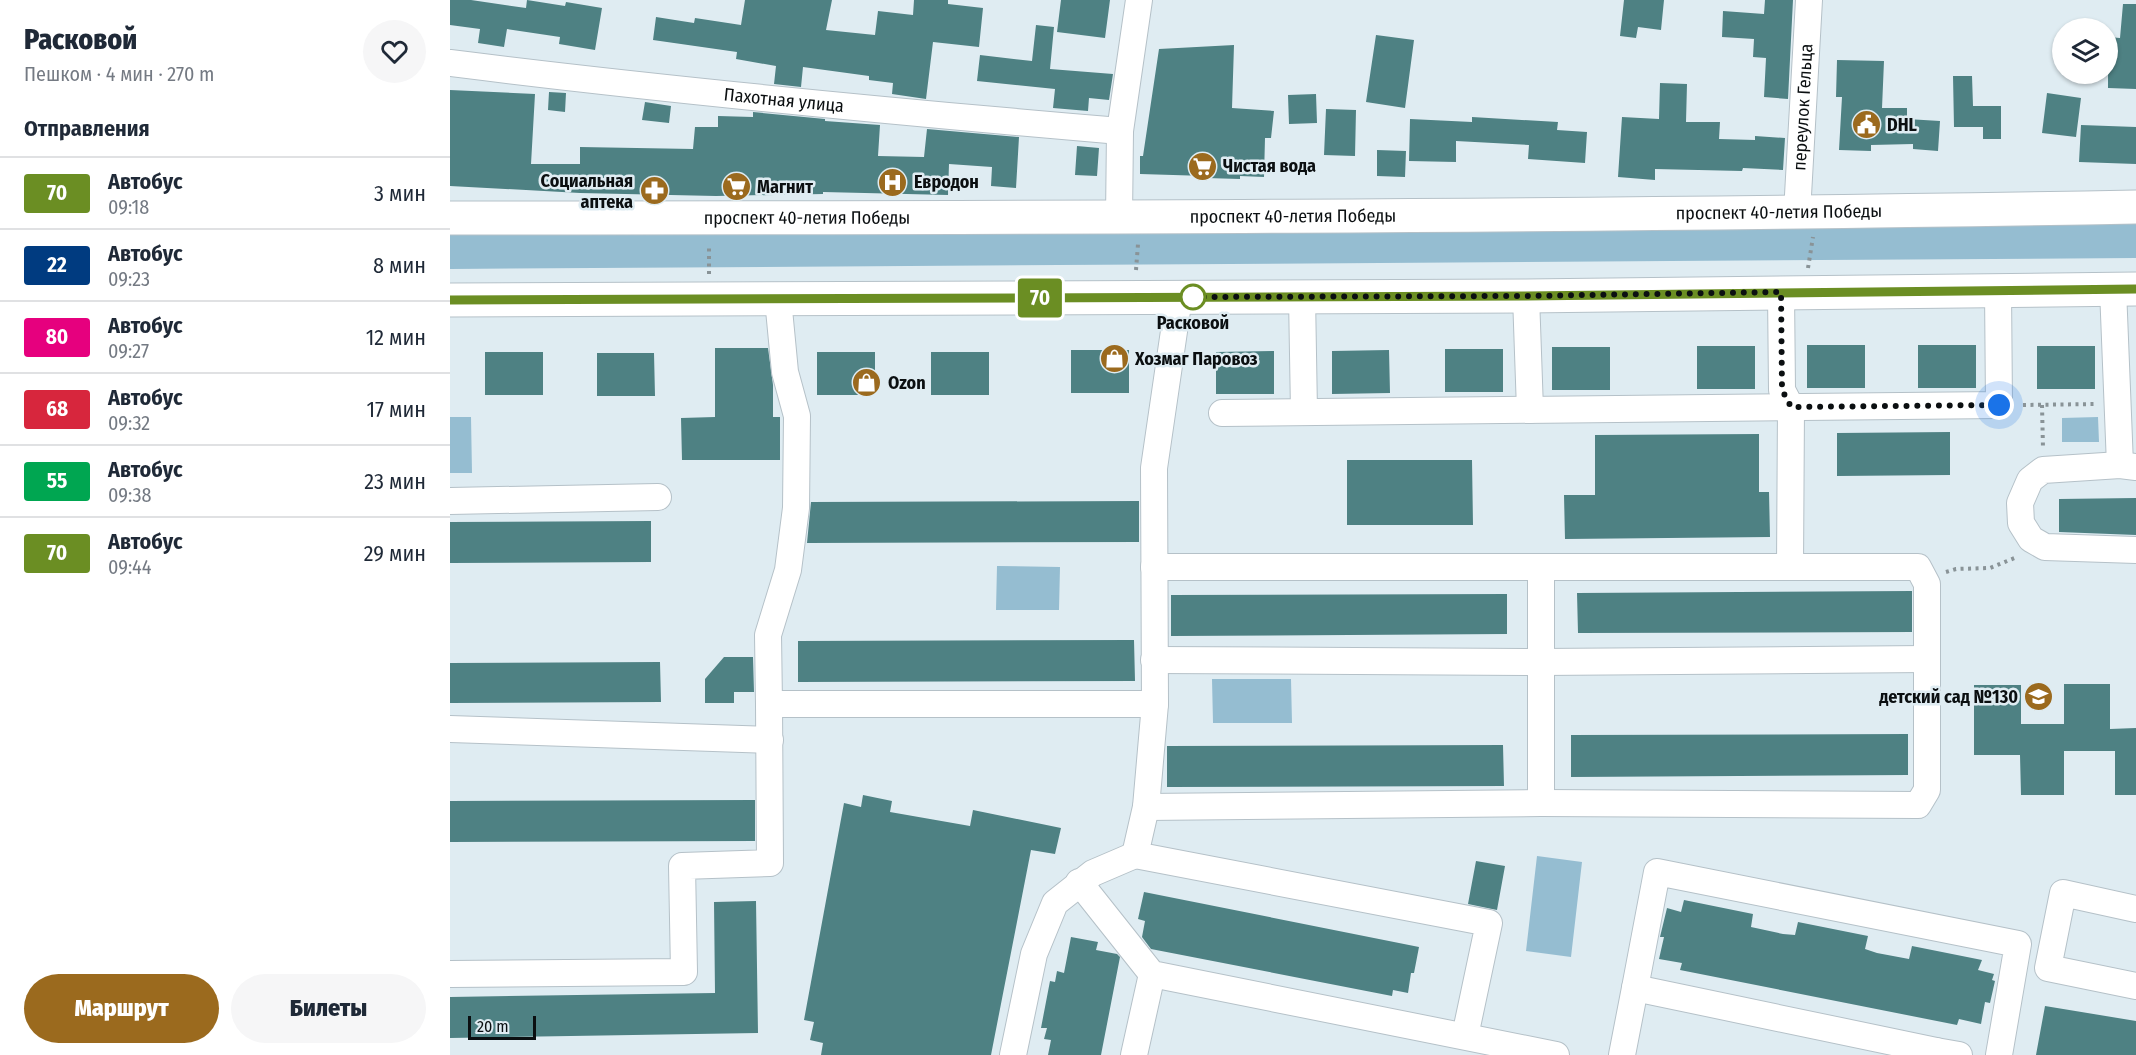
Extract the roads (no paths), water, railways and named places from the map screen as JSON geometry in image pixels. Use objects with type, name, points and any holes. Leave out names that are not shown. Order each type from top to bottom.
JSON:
[{"type":"main road","name":"проспект 40-летия Победы","points":[[450,218],[1130,218],[1807,213],[2136,207]]},
{"type":"main road","points":[[450,300],[1526,296],[2124,289]]},
{"type":"street","points":[[1130,218],[1120,131],[1139,0]]},
{"type":"street","name":"переулок Гельца","points":[[1807,213],[1809,0]]},
{"type":"street","name":"Пахотная улица","points":[[450,63],[585,80],[875,110],[1120,131]]},
{"type":"street","points":[[2124,289],[2118,404],[2128,466],[2043,470],[2030,480],[2020,503],[2021,523],[2031,539],[2045,547],[2136,550]]},
{"type":"street","points":[[1222,413],[1999,405],[1998,290]]},
{"type":"street","points":[[1790,567],[1791,407],[1782,390],[1792,292]]},
{"type":"street","points":[[1302,296],[1304,412]]},
{"type":"street","points":[[1526,296],[1530,410]]},
{"type":"street","points":[[1135,855],[1146,807],[1155,704],[1154,468],[1179,297]]},
{"type":"street","points":[[450,974],[684,972],[682,866],[770,863],[768,634],[788,570],[796,508],[797,416],[785,372],[778,299]]},
{"type":"street","points":[[450,501],[658,497]]},
{"type":"street","points":[[1146,807],[1541,803],[1918,805],[1927,790],[1927,584],[1918,567],[1154,567]]},
{"type":"street","points":[[1541,567],[1541,803]]},
{"type":"street","points":[[1154,660],[1540,662],[1927,659]]},
{"type":"street","points":[[769,704],[1155,704]]},
{"type":"street","points":[[450,729],[770,740]]},
{"type":"street","points":[[1013,1055],[1034,954],[1056,903],[1079,882],[1093,873],[1135,855],[1490,923],[1465,1036]]},
{"type":"street","points":[[1622,1055],[1657,872],[2018,944],[1999,1055]]},
{"type":"street","points":[[1079,882],[1152,974],[1556,1055]]},
{"type":"street","points":[[2136,909],[2063,893],[2048,968],[2136,986]]},
{"type":"street","points":[[1134,1055],[1152,974]]},
{"type":"street","points":[[1635,988],[1944,1054]]},
{"type":"place","name":"DHL","points":[[1866,125]]},
{"type":"place","name":"Чистая вода","points":[[1202,166]]},
{"type":"place","name":"Евродон","points":[[893,182]]},
{"type":"place","name":"Магнит","points":[[736,187]]},
{"type":"place","name":"Социальная аптека","points":[[654,191]]},
{"type":"place","name":"Расковой","points":[[1193,297]]},
{"type":"place","name":"Хозмаг Паровоз","points":[[1114,359]]},
{"type":"place","name":"Ozon","points":[[867,383]]},
{"type":"place","name":"детский сад №130","points":[[2039,697]]}]
